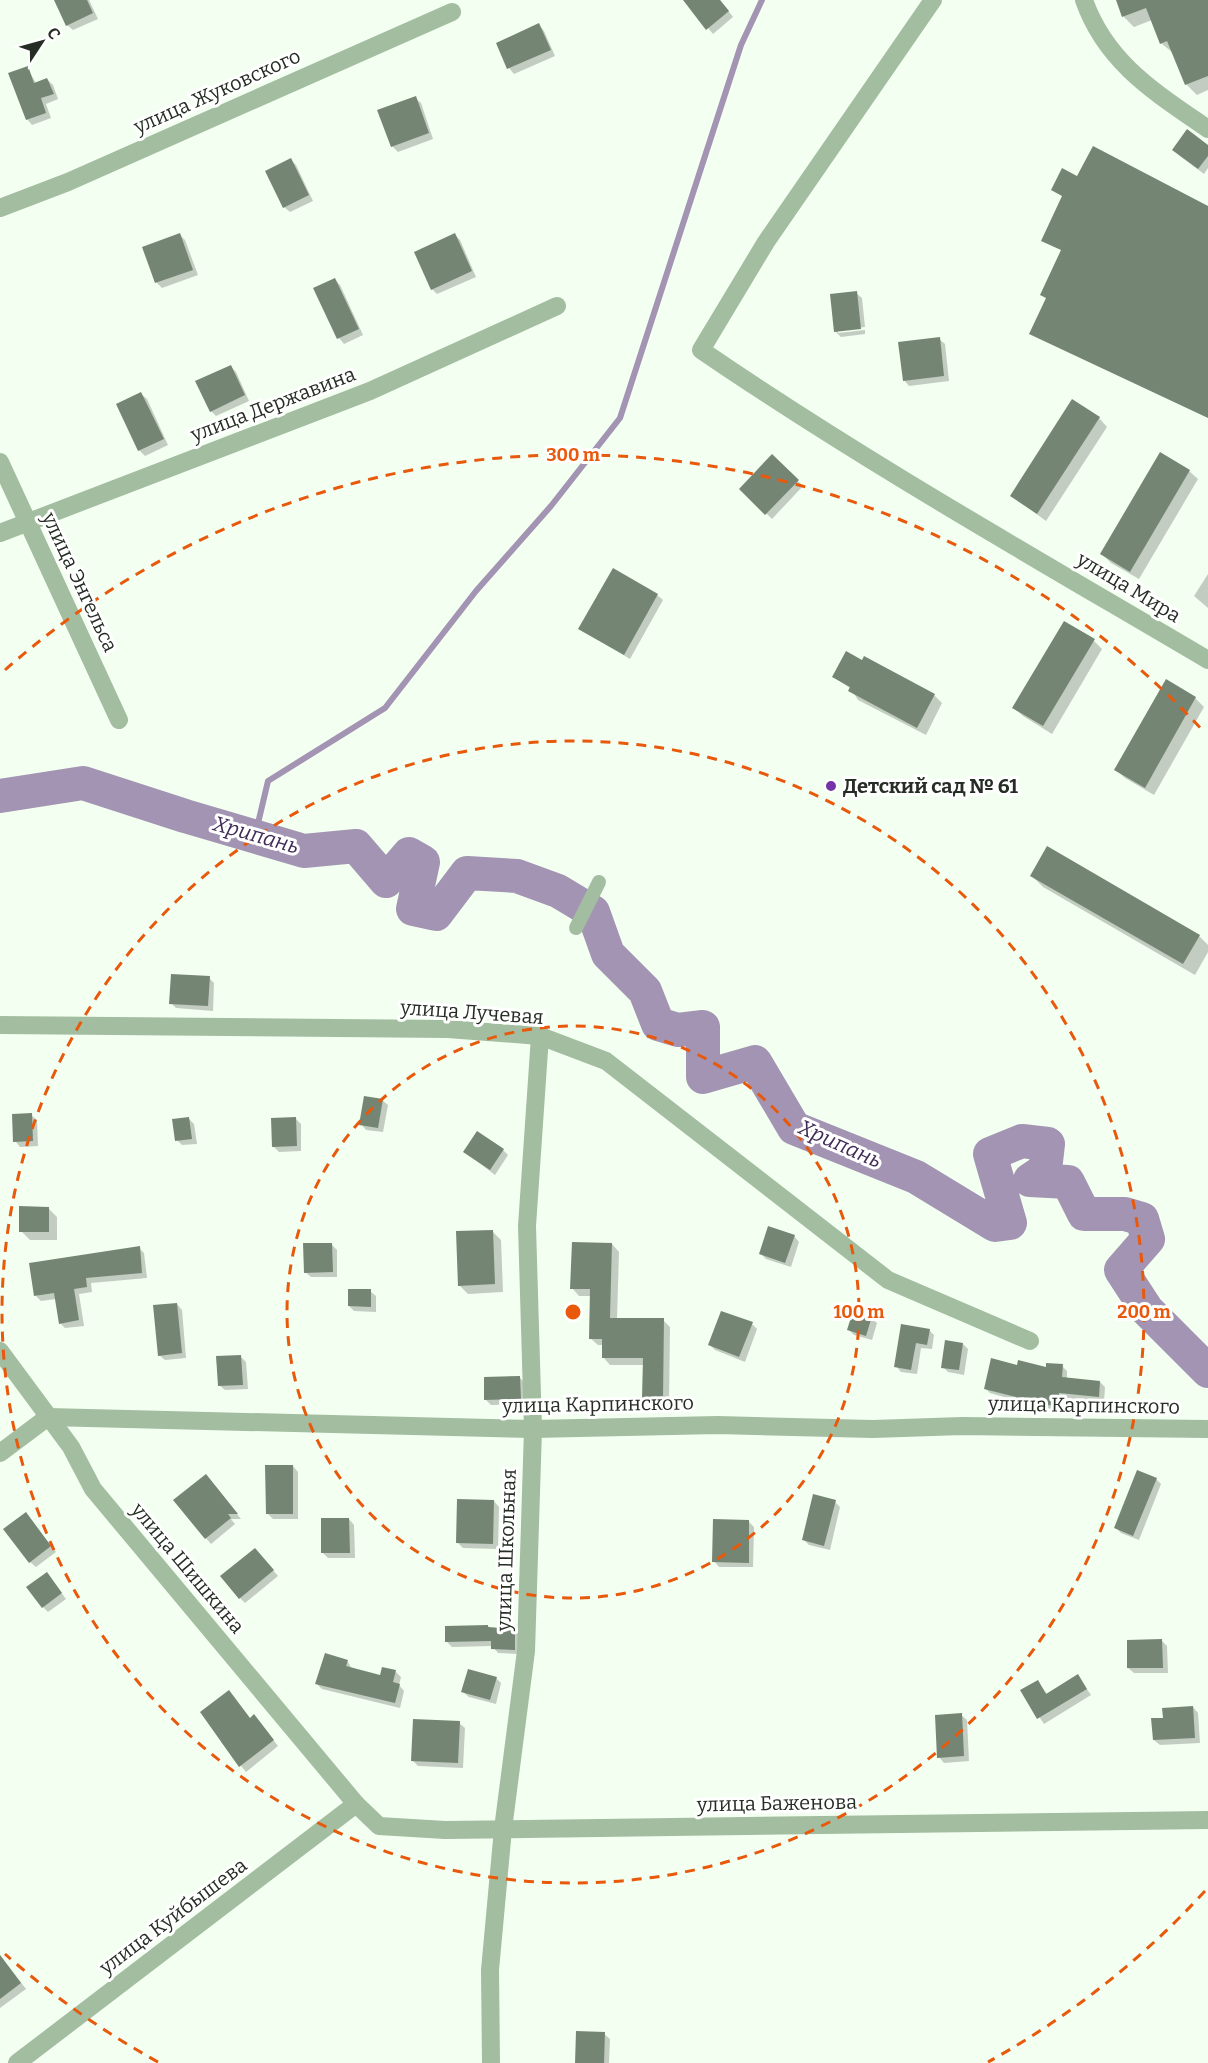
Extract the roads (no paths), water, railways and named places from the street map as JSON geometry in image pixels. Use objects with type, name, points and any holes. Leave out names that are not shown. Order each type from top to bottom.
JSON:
[{"type":"street","name":"улица Мира","points":[[933,0],[766,242],[701,350],[798,416],[918,491],[1208,660]]},
{"type":"street","points":[[1084,0],[1093,26],[1120,62],[1151,90],[1208,129]]},
{"type":"street","name":"улица Жуковского","points":[[0,208],[68,182],[452,12]]},
{"type":"street","name":"улица Державина","points":[[0,533],[370,391],[557,306]]},
{"type":"street","name":"улица Энгельса","points":[[0,462],[119,720]]},
{"type":"street","points":[[576,928],[599,882]]},
{"type":"street","name":"улица Лучевая","points":[[0,1025],[448,1029],[540,1036],[606,1060],[888,1280],[1030,1341]]},
{"type":"street","name":"улица Школьная","points":[[491,2063],[490,1970],[502,1829],[526,1651],[533,1429],[527,1226],[540,1036]]},
{"type":"street","name":"улица Шишкина","points":[[0,1351],[71,1447],[93,1489],[356,1804]]},
{"type":"street","points":[[0,1453],[48,1417]]},
{"type":"street","name":"улица Карпинского","points":[[48,1417],[533,1429],[718,1425],[873,1429],[962,1426],[1208,1429]]},
{"type":"street","name":"улица Баженова","points":[[356,1804],[379,1826],[502,1829],[1208,1820]]},
{"type":"street","name":"улица Куйбышева","points":[[17,2063],[356,1804]]},
{"type":"waterway","points":[[255,836],[268,781],[385,708],[476,591],[551,506],[620,418],[741,45],[762,0]]},
{"type":"waterway","name":"Хрипань","points":[[0,796],[83,783],[304,851],[356,846],[386,881],[409,854],[423,862],[413,909],[436,914],[467,873],[517,876],[558,891],[593,912],[608,954],[645,991],[658,1024],[678,1030],[703,1027],[703,1077],[755,1062],[794,1128],[916,1177],[995,1225],[1010,1223],[990,1154],[1022,1141],[1048,1144],[1045,1170],[1030,1180],[1068,1182],[1084,1214],[1125,1214],[1142,1219],[1148,1239],[1121,1270],[1147,1310],[1208,1371]]},
{"type":"place","name":"Детский сад № 61","points":[[831,786]]}]
